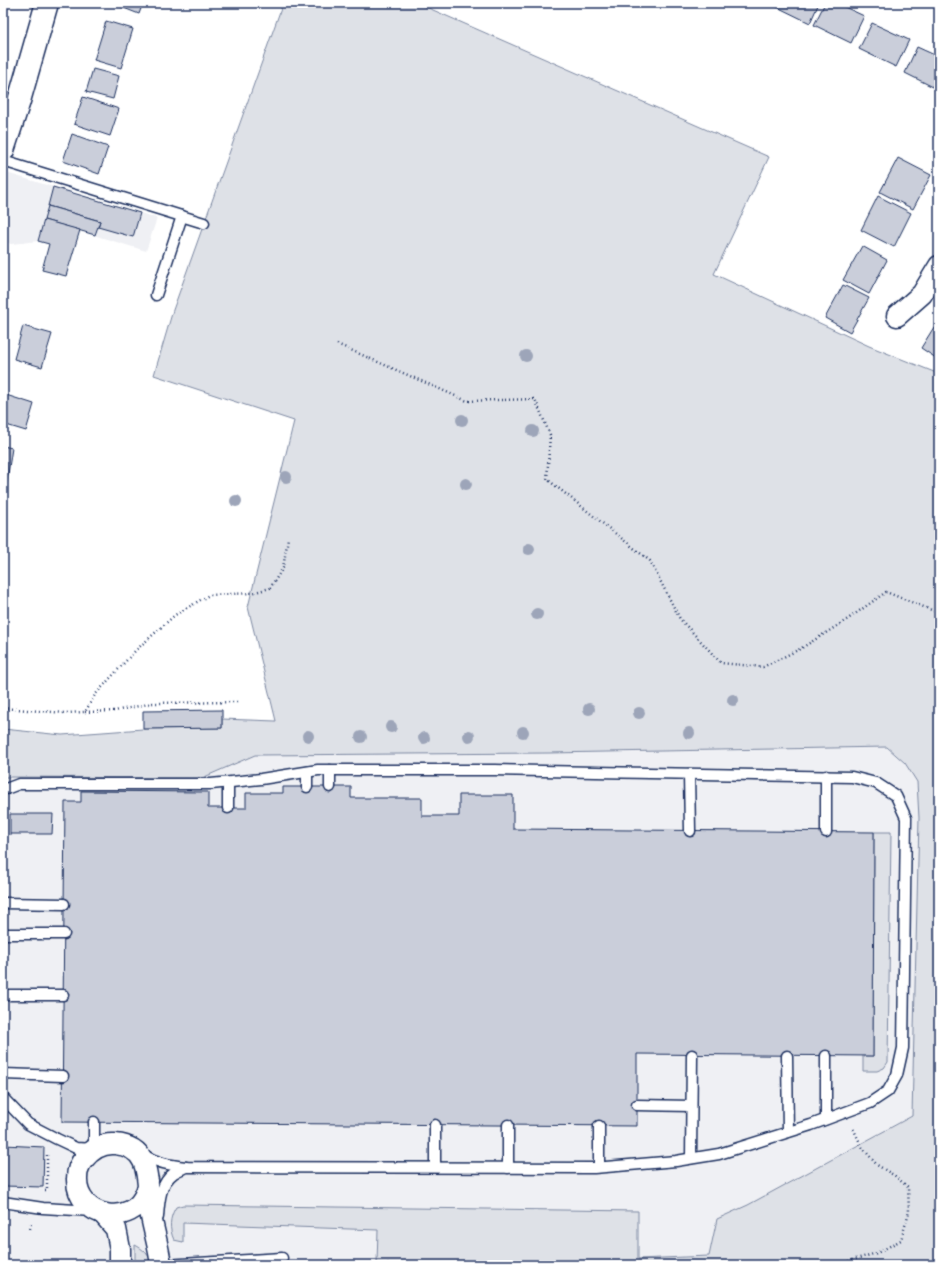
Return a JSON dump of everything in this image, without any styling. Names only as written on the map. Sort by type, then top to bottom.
[{"type":"street","points":[[3,150],[19,101],[47,3]]},
{"type":"street","points":[[897,316],[922,294],[939,266]]},
{"type":"street","points":[[120,1265],[120,1249],[116,1229],[99,1213],[87,1205],[80,1195],[77,1184],[77,1173],[81,1162],[88,1153],[98,1147],[109,1144],[121,1145],[132,1149],[141,1158],[147,1168],[150,1211],[157,1239],[161,1265]]},
{"type":"street","points":[[99,1213],[120,1215],[131,1211],[140,1203],[146,1192],[148,1180]]},
{"type":"lane","points":[[3,161],[204,223]]},
{"type":"lane","points":[[156,295],[182,216]]},
{"type":"lane","points":[[330,770],[330,787]]},
{"type":"lane","points":[[3,790],[19,784],[228,783],[330,770],[495,770],[826,776],[852,777],[876,783],[896,796],[906,818],[903,1048],[897,1075],[888,1091],[870,1103],[788,1132],[719,1154],[676,1161],[598,1167],[186,1167],[171,1166],[153,1161],[132,1149]]},
{"type":"lane","points":[[307,772],[307,787]]},
{"type":"lane","points":[[689,774],[690,831]]},
{"type":"lane","points":[[826,776],[826,832]]},
{"type":"lane","points":[[228,783],[228,808]]},
{"type":"lane","points":[[3,904],[64,904]]},
{"type":"lane","points":[[3,934],[64,934]]},
{"type":"lane","points":[[3,995],[63,995]]},
{"type":"lane","points":[[691,1158],[692,1055]]},
{"type":"lane","points":[[787,1056],[788,1132]]},
{"type":"lane","points":[[826,1056],[826,1119]]},
{"type":"lane","points":[[3,1074],[63,1076]]},
{"type":"lane","points":[[3,1098],[28,1124],[76,1148],[94,1150],[94,1122]]},
{"type":"lane","points":[[637,1105],[691,1106]]},
{"type":"lane","points":[[435,1125],[435,1167]]},
{"type":"lane","points":[[508,1125],[508,1168]]},
{"type":"lane","points":[[598,1126],[598,1167]]},
{"type":"lane","points":[[157,1239],[160,1196],[165,1185],[174,1173],[186,1167]]},
{"type":"lane","points":[[3,1202],[99,1213]]},
{"type":"lane","points":[[164,1265],[282,1258]]},
{"type":"path","points":[[337,344],[467,401],[535,399],[550,435],[547,479],[650,561],[680,619],[721,663],[763,667],[800,649],[848,619],[886,592],[939,613]]},
{"type":"path","points":[[85,712],[95,695],[136,651],[175,616],[208,595],[252,593],[270,588],[283,568],[288,538]]},
{"type":"path","points":[[3,708],[65,713],[115,711],[153,703],[240,702]]},
{"type":"path","points":[[841,1265],[849,1261],[877,1253],[901,1240],[909,1212],[908,1188],[895,1176],[877,1165],[862,1147],[846,1112]]},
{"type":"path","points":[[30,1229],[38,1189],[47,1190],[47,1143],[54,1138]]},
{"type":"shaded area","points":[[283,3],[417,3],[769,157],[714,274],[869,346],[939,374],[939,1265],[400,1265],[377,1263],[378,1230],[183,1223],[183,1242],[174,1240],[171,1232],[172,1215],[176,1207],[183,1205],[638,1211],[638,1259],[709,1256],[717,1219],[748,1205],[912,1116],[919,818],[917,782],[905,763],[887,747],[549,753],[255,755],[202,778],[3,777],[3,729],[62,735],[143,729],[222,728],[222,719],[276,721],[248,607],[294,421],[154,375],[173,310]]},
{"type":"shaded area","points":[[3,172],[157,218],[146,251],[44,220],[38,241],[11,244],[3,241]]},
{"type":"shaded area","points":[[938,746],[939,1265],[3,1265],[3,777],[202,778],[255,755],[549,753]]},
{"type":"shaded area","points":[[874,832],[891,832],[888,1062],[884,1068],[877,1071],[863,1071],[863,1056],[873,1056]]},
{"type":"shaded area","points":[[135,1245],[146,1253],[150,1258],[152,1265],[135,1265]]},
{"type":"building","points":[[111,3],[143,3],[139,14]]},
{"type":"building","points":[[774,3],[819,3],[810,23],[773,5]]},
{"type":"building","points":[[825,3],[836,3],[864,16],[851,43],[814,25]]},
{"type":"building","points":[[106,21],[133,29],[121,68],[94,60]]},
{"type":"building","points":[[872,23],[909,40],[896,67],[859,49]]},
{"type":"building","points":[[917,47],[939,57],[939,90],[905,73]]},
{"type":"building","points":[[93,69],[119,76],[113,99],[86,92]]},
{"type":"building","points":[[83,97],[119,109],[110,136],[74,124]]},
{"type":"building","points":[[72,134],[108,147],[99,174],[63,161]]},
{"type":"building","points":[[898,158],[931,175],[913,209],[880,192]]},
{"type":"building","points":[[53,187],[140,213],[133,237],[98,227],[100,221],[48,206]]},
{"type":"building","points":[[878,196],[911,213],[894,247],[861,230]]},
{"type":"building","points":[[48,206],[100,221],[95,235],[44,220]]},
{"type":"building","points":[[44,220],[80,230],[66,276],[42,270],[49,244],[38,241]]},
{"type":"building","points":[[862,246],[887,260],[869,294],[843,280]]},
{"type":"building","points":[[843,285],[869,298],[850,332],[825,318]]},
{"type":"building","points":[[939,319],[939,360],[921,348]]},
{"type":"building","points":[[23,326],[52,334],[42,367],[14,359]]},
{"type":"building","points":[[3,394],[34,404],[26,431],[3,424]]},
{"type":"building","points":[[3,446],[12,448],[6,487],[3,487]]},
{"type":"building","points":[[222,710],[222,728],[143,729],[143,711]]},
{"type":"building","points":[[283,787],[351,787],[351,798],[422,798],[422,816],[459,816],[459,795],[513,795],[513,829],[874,832],[873,1056],[637,1054],[637,1126],[62,1122],[65,802],[81,802],[81,791],[208,792],[208,808],[246,808],[246,793],[283,793]]},
{"type":"building","points":[[10,814],[53,814],[52,834],[10,834]]},
{"type":"building","points":[[4,1145],[44,1147],[43,1187],[3,1186]]}]
